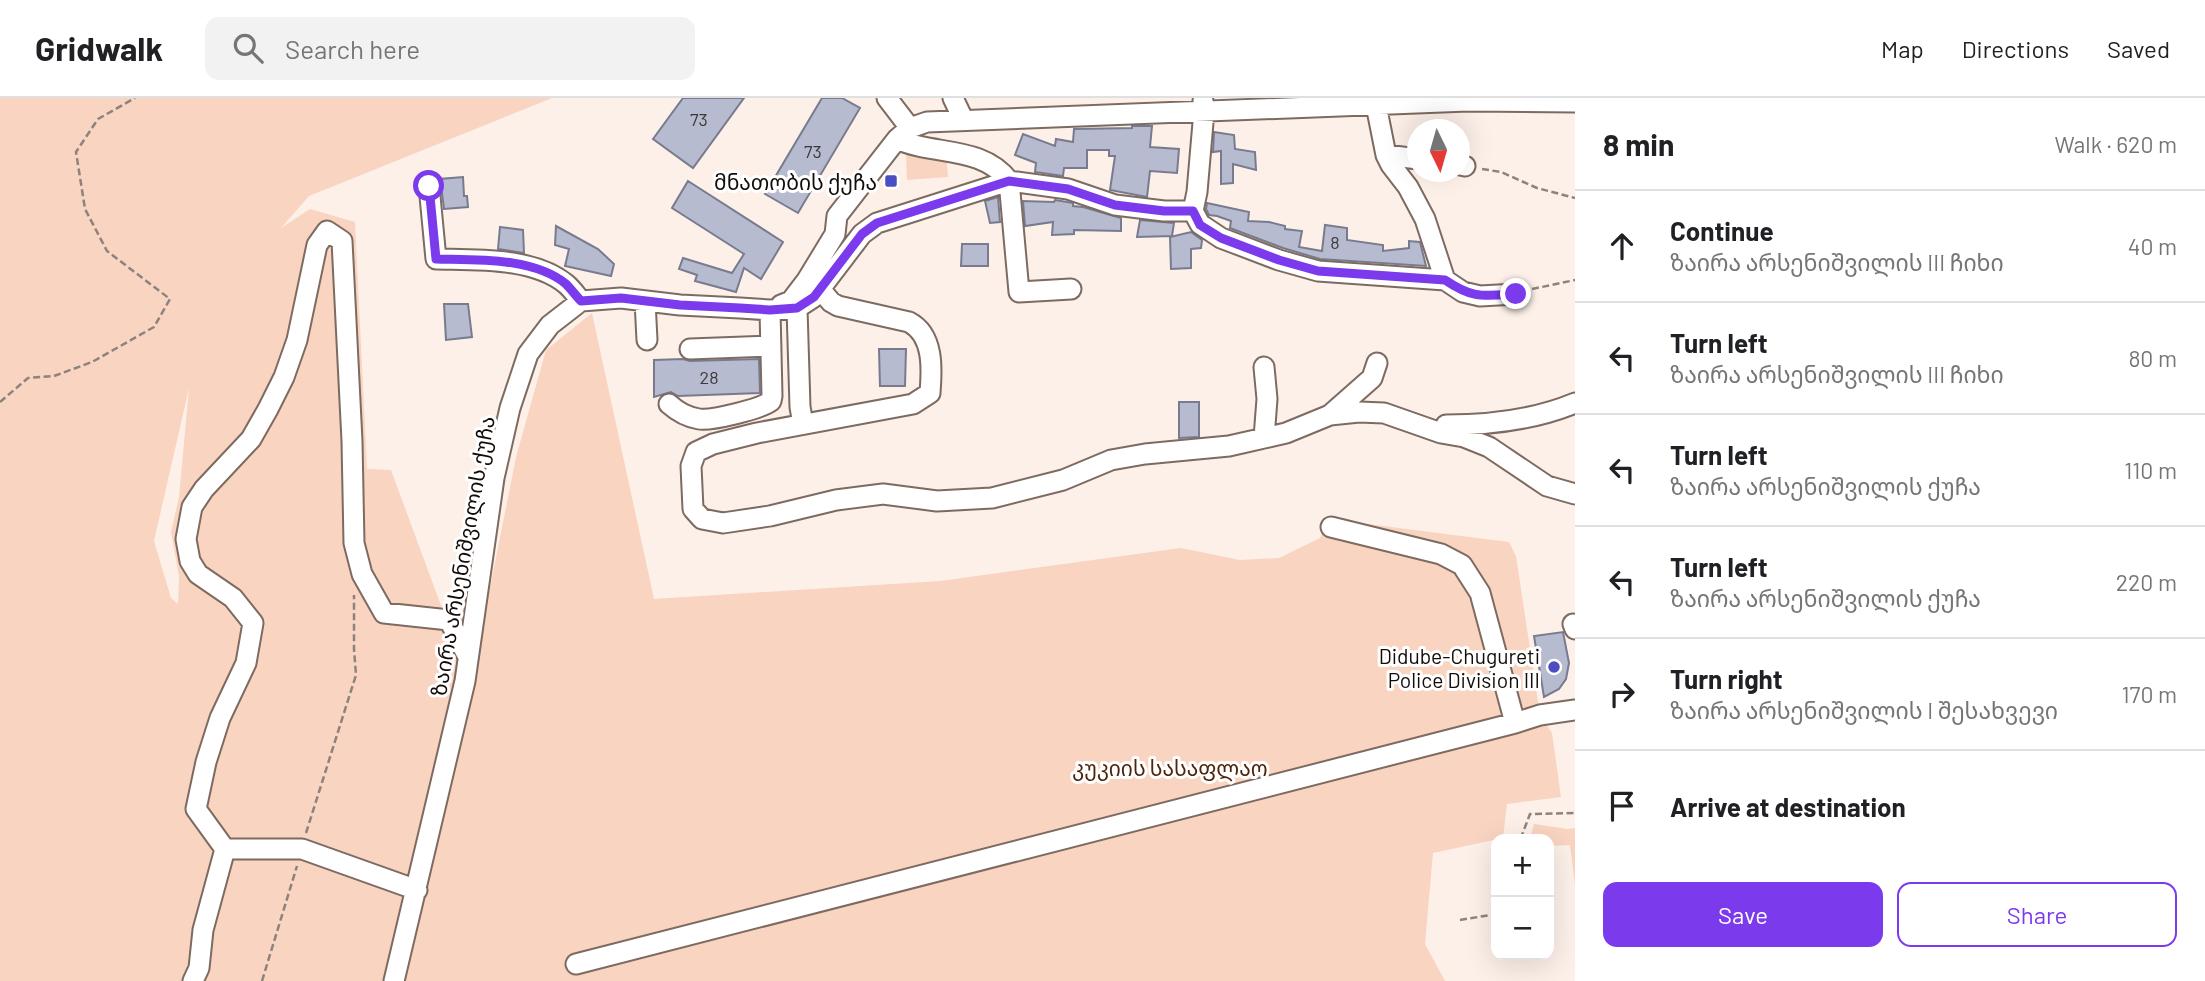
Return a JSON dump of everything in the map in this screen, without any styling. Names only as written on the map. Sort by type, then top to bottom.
[{"type":"street","points":[[887,98],[910,145],[959,152],[1000,169],[1009,181],[1020,292],[1071,289]]},
{"type":"street","points":[[953,98],[963,119]]},
{"type":"street","points":[[429,186],[436,259],[496,261],[527,267],[548,274],[565,284],[581,301],[621,298],[680,305],[770,310],[797,308],[814,297],[814,284],[835,234],[837,216],[904,133],[927,122],[1203,105],[1376,104],[1481,100],[1575,102]]},
{"type":"street","points":[[1376,104],[1386,155],[1408,187],[1425,219],[1445,280]]},
{"type":"street","points":[[1203,105],[1197,192],[1193,211],[1200,225],[1221,238],[1279,260],[1318,271],[1445,280],[1462,292],[1479,296],[1516,294]]},
{"type":"street","points":[[1386,155],[1407,158]]},
{"type":"street","points":[[770,310],[791,301],[814,284],[862,234],[877,223],[1009,181],[1068,189],[1115,205],[1164,211],[1193,211]]},
{"type":"street","points":[[225,849],[195,809],[220,718],[246,663],[253,623],[233,598],[198,574],[190,561],[186,539],[192,507],[204,489],[251,439],[284,377],[297,340],[317,245],[327,231],[342,241],[353,453],[354,542],[362,574],[384,613],[449,620],[468,657]]},
{"type":"street","points":[[814,284],[838,306],[917,326],[924,334],[928,348],[932,370],[930,393],[913,404],[803,424],[713,444],[696,452],[691,466],[693,509],[702,519],[723,523],[771,516],[835,500],[883,494],[937,501],[992,498],[1063,480],[1111,460],[1229,446],[1286,433],[1330,415],[1359,412],[1384,413],[1441,433],[1464,437],[1489,447],[1547,486],[1575,494]]},
{"type":"street","name":"ზაირა არსენიშვილის ქუჩა","points":[[394,981],[465,681],[494,478],[510,408],[528,354],[550,325],[581,301]]},
{"type":"street","points":[[645,301],[647,340]]},
{"type":"street","points":[[797,308],[800,407],[803,424]]},
{"type":"street","points":[[668,404],[689,417],[703,420],[766,405],[772,396],[770,310]]},
{"type":"street","points":[[690,349],[771,346]]},
{"type":"street","points":[[1330,415],[1372,378],[1377,363]]},
{"type":"street","points":[[1264,367],[1267,399],[1264,438]]},
{"type":"street","points":[[1420,425],[1479,425],[1523,419],[1575,403]]},
{"type":"street","points":[[1331,527],[1441,554],[1462,565],[1480,593],[1515,723]]},
{"type":"street","points":[[576,964],[1540,715],[1575,710]]},
{"type":"street","points":[[225,849],[302,849],[417,890]]},
{"type":"street","points":[[193,981],[199,968],[203,930],[225,849]]},
{"type":"path","points":[[0,402],[28,378],[54,376],[92,362],[154,327],[170,299],[107,251],[85,209],[76,152],[97,119],[135,98]]},
{"type":"path","points":[[1470,166],[1500,172],[1537,188],[1575,198]]},
{"type":"path","points":[[1516,294],[1575,280]]},
{"type":"path","points":[[262,981],[356,676],[354,596]]},
{"type":"path","points":[[1522,834],[1530,814],[1575,813]]},
{"type":"path","points":[[1460,920],[1491,915]]},
{"type":"green space","points":[[0,98],[552,98],[309,196],[281,228],[310,209],[355,222],[367,469],[391,470],[464,668],[386,981],[0,981]],"holes":[[[189,388],[179,497],[171,532],[179,576],[178,604],[171,598],[154,541]]]},
{"type":"green space","points":[[946,152],[948,177],[907,180],[906,155]]},
{"type":"green space","name":"კუკიის სასაფლაო","points":[[592,313],[654,599],[940,581],[1181,548],[1240,560],[1279,558],[1320,538],[1328,519],[1509,542],[1516,556],[1540,715],[1552,733],[1561,797],[1507,804],[1503,834],[1491,834],[1491,841],[1433,853],[1425,944],[1445,981],[405,981],[473,673],[516,457],[546,350]]},
{"type":"green space","points":[[1534,824],[1575,828],[1575,885],[1570,845],[1554,846],[1554,834],[1531,834]]},
{"type":"building","points":[[683,98],[744,98],[693,168],[653,139]]},
{"type":"building","points":[[822,98],[842,98],[860,108],[798,213],[765,194]]},
{"type":"building","points":[[1152,126],[1150,147],[1179,149],[1177,173],[1150,171],[1147,197],[1110,190],[1115,156],[1109,156],[1109,150],[1087,150],[1087,168],[1064,168],[1063,176],[1035,172],[1036,163],[1015,155],[1023,134],[1055,146],[1056,139],[1073,142],[1074,129]]},
{"type":"building","points":[[1214,132],[1234,135],[1235,149],[1255,152],[1256,170],[1233,164],[1233,183],[1221,184],[1221,151],[1213,152]]},
{"type":"building","points":[[463,177],[464,196],[467,196],[468,207],[444,209],[439,179]]},
{"type":"building","points":[[688,181],[783,242],[761,279],[744,268],[736,292],[695,281],[697,275],[679,269],[683,258],[732,273],[744,254],[672,208]]},
{"type":"building","points":[[998,197],[1000,222],[990,223],[985,201]]},
{"type":"building","points":[[1055,200],[1121,218],[1121,231],[1074,230],[1074,234],[1052,235],[1053,222],[1025,226],[1023,201]]},
{"type":"building","points":[[1207,203],[1249,212],[1248,221],[1269,222],[1285,226],[1285,229],[1302,231],[1299,247],[1322,251],[1325,225],[1347,228],[1347,240],[1383,245],[1383,251],[1409,248],[1409,241],[1420,242],[1426,266],[1320,259],[1230,228],[1231,221],[1209,215]]},
{"type":"building","points":[[1140,220],[1174,223],[1172,236],[1137,237]]},
{"type":"building","points":[[556,226],[598,249],[614,264],[611,276],[565,266],[569,249],[555,245]]},
{"type":"building","points":[[500,227],[523,230],[524,253],[498,249]]},
{"type":"building","points":[[1191,232],[1202,240],[1201,248],[1191,249],[1191,268],[1171,269],[1170,237]]},
{"type":"building","points":[[962,244],[988,244],[988,266],[961,266]]},
{"type":"building","points":[[444,304],[468,304],[472,337],[446,340]]},
{"type":"building","points":[[879,349],[906,349],[905,386],[880,386]]},
{"type":"building","points":[[759,359],[760,393],[678,396],[671,392],[654,397],[654,360]]},
{"type":"building","points":[[1179,402],[1199,402],[1199,437],[1179,438]]},
{"type":"building","name":"Didube-Chugureti Police Division III","points":[[1563,632],[1569,663],[1566,679],[1559,689],[1544,697],[1534,636]]},
{"type":"place","name":"მნათობის ქუჩა","points":[[891,181]]},
{"type":"place","name":"Didube-Chugureti Police Division III","points":[[1554,667]]},
{"type":"route","points":[[429,186],[436,259],[496,261],[527,267],[548,274],[565,284],[581,301],[621,298],[680,305],[770,310],[797,308],[814,297],[862,234],[877,223],[1009,181],[1068,189],[1115,205],[1164,211],[1193,211],[1200,225],[1221,238],[1279,260],[1318,271],[1445,280],[1462,292],[1479,296],[1516,294]]}]
